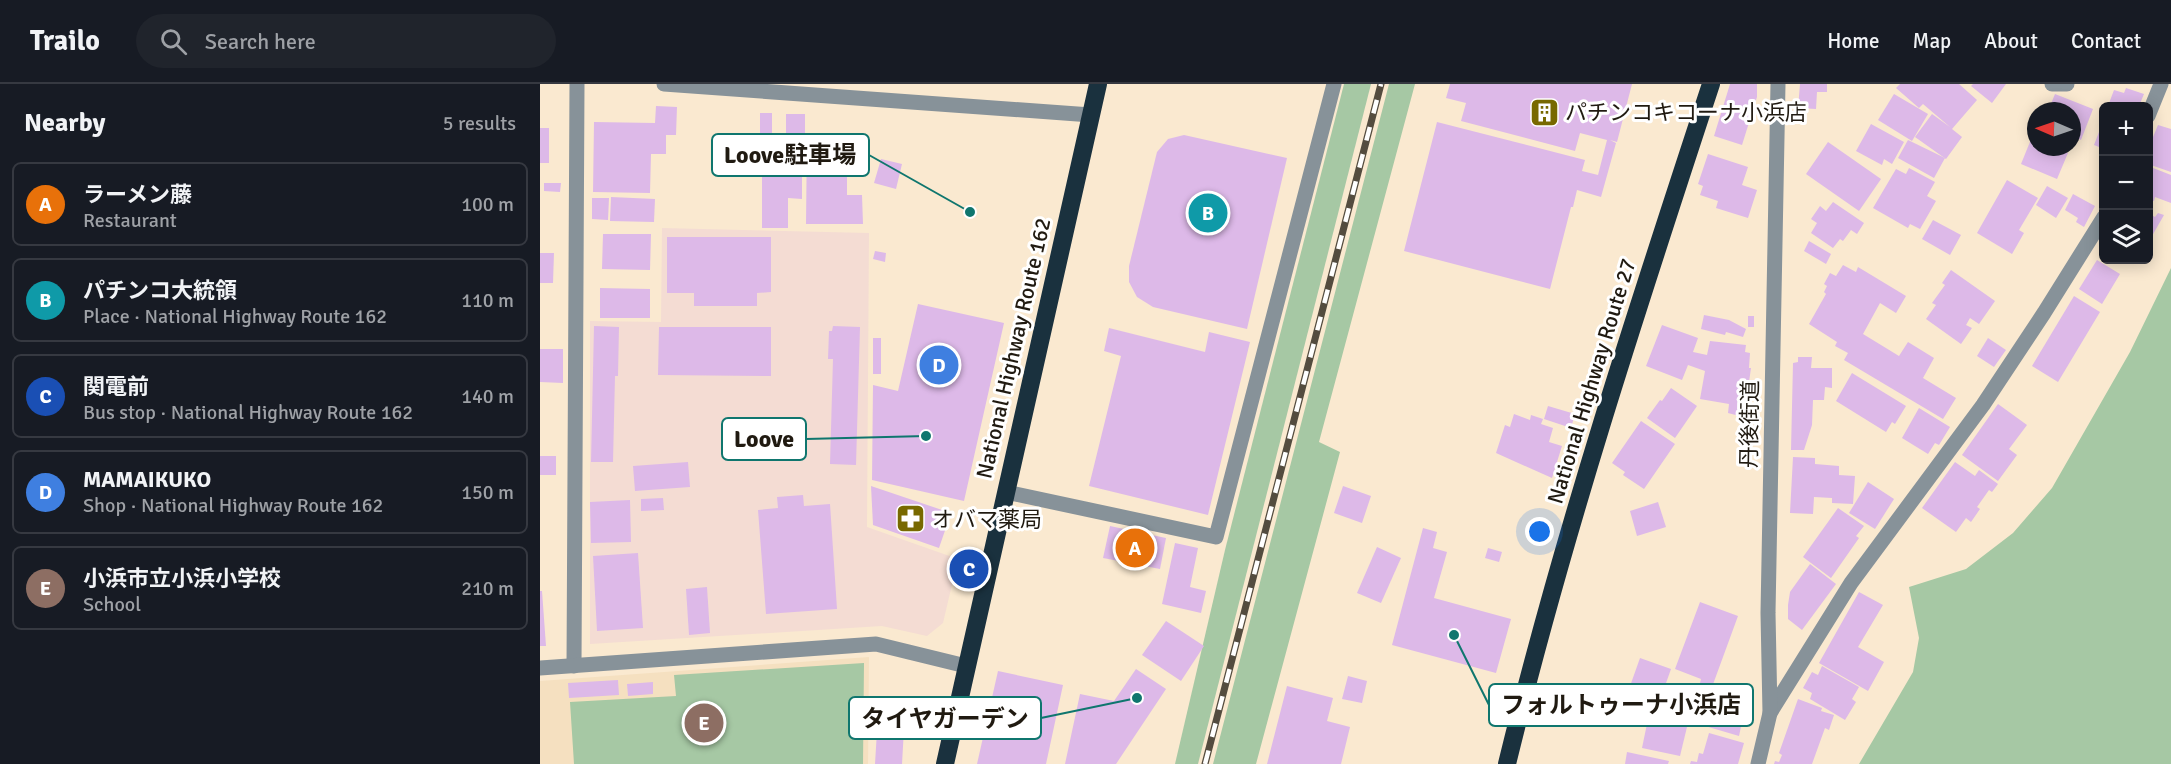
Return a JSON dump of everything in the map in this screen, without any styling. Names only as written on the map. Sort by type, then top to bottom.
[{"type":"highway","name":"National Highway Route 162","points":[[945,764],[1098,84]]},
{"type":"highway","name":"National Highway Route 27","points":[[1507,764],[1543,620],[1596,437],[1711,84]]},
{"type":"street","points":[[574,666],[577,84]]},
{"type":"street","points":[[664,84],[851,91],[1091,116]]},
{"type":"street","points":[[1006,492],[1216,537],[1334,84]]},
{"type":"street","name":"丹後街道","points":[[1758,764],[1770,713],[1768,613],[1778,84]]},
{"type":"street","points":[[2052,84],[2067,84]]},
{"type":"street","points":[[2153,104],[2161,84]]},
{"type":"street","points":[[1770,713],[1851,583],[1983,405],[2099,223]]},
{"type":"street","points":[[540,668],[876,644],[966,666]]},
{"type":"shaded area","points":[[662,228],[869,233],[867,527],[958,559],[943,623],[927,636],[882,626],[590,644],[590,321],[661,322]]},
{"type":"shaded area","points":[[869,657],[868,764],[540,764],[540,681]]},
{"type":"green space","points":[[1344,84],[1371,84],[1198,764],[1175,764],[1225,550]]},
{"type":"green space","points":[[1389,84],[1415,84],[1319,442],[1340,452],[1256,764],[1213,764]]},
{"type":"green space","points":[[2171,268],[2171,764],[1859,764],[1913,672],[1919,638],[1909,587],[1966,569],[2013,533],[2052,488],[2130,352]]},
{"type":"green space","points":[[864,663],[863,764],[574,764],[570,702],[676,696],[674,675]]},
{"type":"building","points":[[1450,84],[1632,84],[1617,142],[1610,140],[1616,143],[1601,197],[1577,190],[1550,289],[1404,251],[1437,122],[1585,160],[1582,171],[1598,175],[1607,140],[1580,133],[1575,151],[1461,121],[1466,103],[1446,98]]},
{"type":"building","points":[[1730,84],[1757,84],[1757,97],[1742,145],[1714,136]]},
{"type":"building","points":[[1800,84],[1827,84],[1827,92],[1817,92],[1816,109],[1798,108]]},
{"type":"building","points":[[1900,84],[1959,84],[1977,100],[1952,129],[1962,137],[1946,159],[1915,137],[1932,114],[1950,127],[1923,104],[1919,108],[1896,88]]},
{"type":"building","points":[[1973,84],[2006,84],[1992,103],[1971,86]]},
{"type":"building","points":[[2126,88],[2144,94],[2141,102],[2110,102],[2114,90],[2124,93]]},
{"type":"building","points":[[1894,94],[1928,114],[1912,141],[1878,120]]},
{"type":"building","points":[[2055,94],[2075,102],[2052,102]]},
{"type":"building","points":[[2081,104],[2093,109],[2081,140]]},
{"type":"building","points":[[656,106],[677,107],[676,135],[666,135],[666,154],[651,154],[650,193],[593,192],[594,122],[655,123]]},
{"type":"building","points":[[760,113],[772,113],[772,138],[760,138]]},
{"type":"building","points":[[786,114],[805,114],[805,147],[789,146],[789,152],[802,152],[802,199],[788,198],[788,228],[762,228],[762,153],[771,152],[772,146],[786,146]]},
{"type":"building","points":[[1871,124],[1904,142],[1892,164],[1884,159],[1882,165],[1856,151]]},
{"type":"building","points":[[2158,125],[2171,129],[2171,172],[2153,166],[2153,137]]},
{"type":"building","points":[[540,128],[549,128],[549,163],[540,163]]},
{"type":"building","points":[[2099,132],[2099,147],[2094,145]]},
{"type":"building","points":[[831,134],[831,143],[847,143],[847,195],[862,195],[863,224],[806,224],[807,135]]},
{"type":"building","points":[[1184,135],[1287,158],[1247,329],[1153,307],[1137,297],[1129,282],[1129,266],[1157,152],[1168,139]]},
{"type":"building","points":[[1908,140],[1945,158],[1934,178],[1898,158]]},
{"type":"building","points":[[1828,142],[1881,179],[1859,211],[1806,174]]},
{"type":"building","points":[[2027,149],[2027,156],[2067,156],[2057,179],[2021,164]]},
{"type":"building","points":[[1708,154],[1748,167],[1742,185],[1757,190],[1748,218],[1716,208],[1718,201],[1700,195],[1703,186],[1698,184]]},
{"type":"building","points":[[881,159],[902,164],[896,189],[874,183]]},
{"type":"building","points":[[1909,168],[1935,182],[1927,196],[1936,201],[1920,229],[1910,224],[1908,228],[1873,208],[1896,169],[1906,174]]},
{"type":"building","points":[[2153,168],[2171,175],[2171,203],[2155,197],[2154,201]]},
{"type":"building","points":[[2007,180],[2038,198],[2019,230],[2024,233],[2012,254],[1977,233]]},
{"type":"building","points":[[544,183],[561,183],[560,192],[544,191]]},
{"type":"building","points":[[2047,186],[2068,198],[2056,218],[2036,205]]},
{"type":"building","points":[[2073,194],[2095,206],[2084,227],[2076,222],[2078,218],[2065,210]]},
{"type":"building","points":[[611,197],[655,199],[654,222],[610,221]]},
{"type":"building","points":[[592,198],[609,198],[608,220],[592,219]]},
{"type":"building","points":[[1833,202],[1864,223],[1857,234],[1851,230],[1843,241],[1840,239],[1833,248],[1811,233],[1817,223],[1811,219],[1820,206],[1826,211]]},
{"type":"building","points":[[2158,213],[2164,215],[2153,234],[2153,216],[2155,217]]},
{"type":"building","points":[[1933,220],[1961,235],[1950,255],[1922,239]]},
{"type":"building","points":[[603,234],[651,234],[650,270],[602,269]]},
{"type":"building","points":[[667,237],[771,237],[771,292],[757,293],[757,306],[694,306],[694,293],[667,293]]},
{"type":"building","points":[[1809,241],[1831,254],[1826,264],[1804,251]]},
{"type":"building","points":[[875,251],[886,253],[885,262],[873,259]]},
{"type":"building","points":[[540,253],[554,253],[553,283],[540,283]]},
{"type":"building","points":[[2097,260],[2099,264],[2104,264],[2120,274],[2102,304],[2079,289]]},
{"type":"building","points":[[1843,265],[1856,272],[1858,267],[1906,296],[1896,313],[1880,303],[1863,334],[1899,356],[1908,342],[1934,358],[1923,378],[1956,398],[1943,419],[1844,360],[1848,353],[1835,346],[1837,342],[1809,324],[1826,294],[1824,292],[1827,286],[1824,284],[1830,273],[1836,276]]},
{"type":"building","points":[[1951,270],[1995,301],[1979,324],[1970,318],[1966,325],[1972,328],[1961,344],[1926,319],[1936,305],[1932,303],[1945,285],[1942,283]]},
{"type":"building","points":[[600,288],[650,289],[650,318],[600,318]]},
{"type":"building","points":[[2074,296],[2100,312],[2058,382],[2032,366]]},
{"type":"building","points":[[918,304],[1004,323],[964,501],[872,480],[873,385],[898,391]]},
{"type":"building","points":[[1704,315],[1729,320],[1746,329],[1743,337],[1701,329]]},
{"type":"building","points":[[1748,316],[1754,316],[1754,327],[1748,327]]},
{"type":"building","points":[[1662,325],[1698,338],[1693,352],[1707,355],[1710,341],[1746,345],[1745,352],[1750,353],[1749,368],[1751,368],[1747,396],[1751,397],[1751,419],[1728,413],[1729,404],[1700,399],[1705,371],[1688,365],[1682,380],[1646,366]]},
{"type":"building","points":[[594,326],[619,327],[618,376],[615,376],[613,462],[591,462]]},
{"type":"building","points":[[833,326],[860,327],[856,465],[830,464],[833,359],[828,359],[829,331],[832,331]]},
{"type":"building","points":[[659,327],[771,327],[771,376],[658,375]]},
{"type":"building","points":[[1109,328],[1205,352],[1209,332],[1250,342],[1208,515],[1089,486],[1121,356],[1104,351]]},
{"type":"building","points":[[873,338],[881,338],[881,374],[873,374]]},
{"type":"building","points":[[1988,338],[2006,350],[1994,367],[1977,356]]},
{"type":"building","points":[[540,349],[563,349],[563,383],[540,382]]},
{"type":"building","points":[[1798,357],[1812,357],[1811,368],[1832,368],[1832,388],[1825,387],[1824,400],[1813,400],[1812,425],[1804,450],[1791,450],[1793,363],[1798,362]]},
{"type":"building","points":[[1852,373],[1906,406],[1895,424],[1892,422],[1886,432],[1836,401]]},
{"type":"building","points":[[1671,388],[1697,406],[1675,438],[1647,418]]},
{"type":"building","points":[[1998,404],[2027,425],[2009,449],[2017,455],[1998,481],[1962,455]]},
{"type":"building","points":[[1548,406],[1575,414],[1571,428],[1544,419]]},
{"type":"building","points":[[1919,408],[1950,427],[1939,445],[1935,443],[1928,454],[1902,438]]},
{"type":"building","points":[[1514,414],[1530,420],[1531,415],[1543,419],[1541,424],[1553,428],[1549,442],[1562,446],[1552,478],[1496,453],[1505,425],[1510,427]]},
{"type":"building","points":[[1641,421],[1675,444],[1644,489],[1623,475],[1625,472],[1612,463]]},
{"type":"building","points":[[540,456],[556,456],[556,475],[540,475]]},
{"type":"building","points":[[1793,457],[1815,458],[1815,464],[1839,466],[1839,475],[1855,476],[1853,504],[1832,503],[1832,498],[1814,497],[1813,514],[1790,513]]},
{"type":"building","points":[[688,462],[690,487],[635,491],[633,466]]},
{"type":"building","points":[[1955,462],[1975,476],[1979,470],[1998,484],[1992,492],[1989,490],[1977,507],[1980,509],[1971,522],[1966,518],[1956,532],[1922,508]]},
{"type":"building","points":[[1868,482],[1894,499],[1875,529],[1849,513]]},
{"type":"building","name":"オバマ薬局","points":[[871,486],[951,513],[939,548],[873,525]]},
{"type":"building","points":[[1343,486],[1371,496],[1362,523],[1334,513]]},
{"type":"building","points":[[803,495],[804,506],[830,504],[837,609],[766,614],[758,510],[778,508],[777,497]]},
{"type":"building","points":[[663,498],[664,510],[641,511],[641,499]]},
{"type":"building","points":[[630,500],[631,542],[591,543],[590,502]]},
{"type":"building","points":[[1658,502],[1666,527],[1637,536],[1630,511]]},
{"type":"building","points":[[1838,508],[1864,526],[1856,536],[1859,538],[1831,578],[1803,557]]},
{"type":"building","points":[[1110,526],[1166,538],[1160,569],[1103,558]]},
{"type":"building","points":[[1423,528],[1437,532],[1433,548],[1447,552],[1434,598],[1511,619],[1496,673],[1392,645]]},
{"type":"building","points":[[1175,543],[1198,548],[1190,587],[1206,591],[1201,613],[1162,604]]},
{"type":"building","points":[[1377,547],[1401,558],[1381,603],[1357,593]]},
{"type":"building","points":[[1488,548],[1502,552],[1499,562],[1485,558]]},
{"type":"building","points":[[638,553],[643,628],[597,631],[593,556]]},
{"type":"building","points":[[1810,564],[1836,584],[1802,630],[1788,619],[1788,605],[1790,592]]},
{"type":"building","points":[[707,587],[710,633],[689,635],[686,589]]},
{"type":"building","points":[[540,591],[542,591],[546,646],[540,646]]},
{"type":"building","points":[[1859,592],[1883,605],[1858,647],[1884,662],[1868,691],[1819,663]]},
{"type":"building","points":[[1700,602],[1738,616],[1712,687],[1700,683],[1701,679],[1675,669]]},
{"type":"building","points":[[1166,621],[1204,646],[1181,681],[1142,655]]},
{"type":"building","points":[[1640,658],[1671,669],[1660,700],[1629,689]]},
{"type":"building","points":[[1822,666],[1859,687],[1852,699],[1856,702],[1845,720],[1810,699],[1812,693],[1803,688],[1812,672],[1818,675]]},
{"type":"building","points":[[1136,669],[1166,689],[1116,764],[1065,764],[1080,694],[1114,701]]},
{"type":"building","points":[[998,671],[1063,685],[1046,764],[977,764]]},
{"type":"building","points":[[1348,676],[1367,681],[1362,703],[1342,699]]},
{"type":"building","points":[[618,680],[619,695],[569,698],[568,683]]},
{"type":"building","points":[[653,682],[653,694],[628,696],[627,684]]},
{"type":"building","points":[[1287,686],[1333,698],[1327,721],[1350,727],[1341,764],[1267,764]]},
{"type":"building","points":[[1720,691],[1747,699],[1739,736],[1688,721],[1690,716],[1676,713],[1682,693],[1716,703]]},
{"type":"building","points":[[1798,699],[1834,715],[1829,730],[1825,728],[1812,764],[1774,764],[1775,761],[1779,762],[1782,755],[1779,753]]},
{"type":"building","points":[[878,709],[905,711],[902,764],[875,764],[877,731],[874,731],[874,720],[878,720]]},
{"type":"building","points":[[1648,719],[1687,727],[1680,756],[1642,748]]},
{"type":"building","points":[[1709,733],[1744,743],[1738,764],[1690,764],[1691,761],[1697,762],[1699,753],[1703,754]]},
{"type":"building","points":[[1627,752],[1669,761],[1668,764],[1625,764]]},
{"type":"railway","points":[[1205,764],[1381,84]]},
{"type":"place","name":"パチンコキコーナ小浜店","points":[[1544,112]]},
{"type":"place","name":"Loove駐車場","points":[[970,212]]},
{"type":"place","name":"パチンコ大統領","points":[[1208,213]]},
{"type":"place","name":"MAMAIKUKO","points":[[939,365]]},
{"type":"place","name":"Loove","points":[[926,436]]},
{"type":"place","name":"オバマ薬局","points":[[911,519]]},
{"type":"place","name":"ラーメン藤","points":[[1135,548]]},
{"type":"place","name":"関電前","points":[[969,569]]},
{"type":"place","name":"フォルトゥーナ小浜店","points":[[1454,635]]},
{"type":"place","name":"タイヤガーデン","points":[[1137,698]]},
{"type":"place","name":"小浜市立小浜小学校","points":[[704,723]]}]
